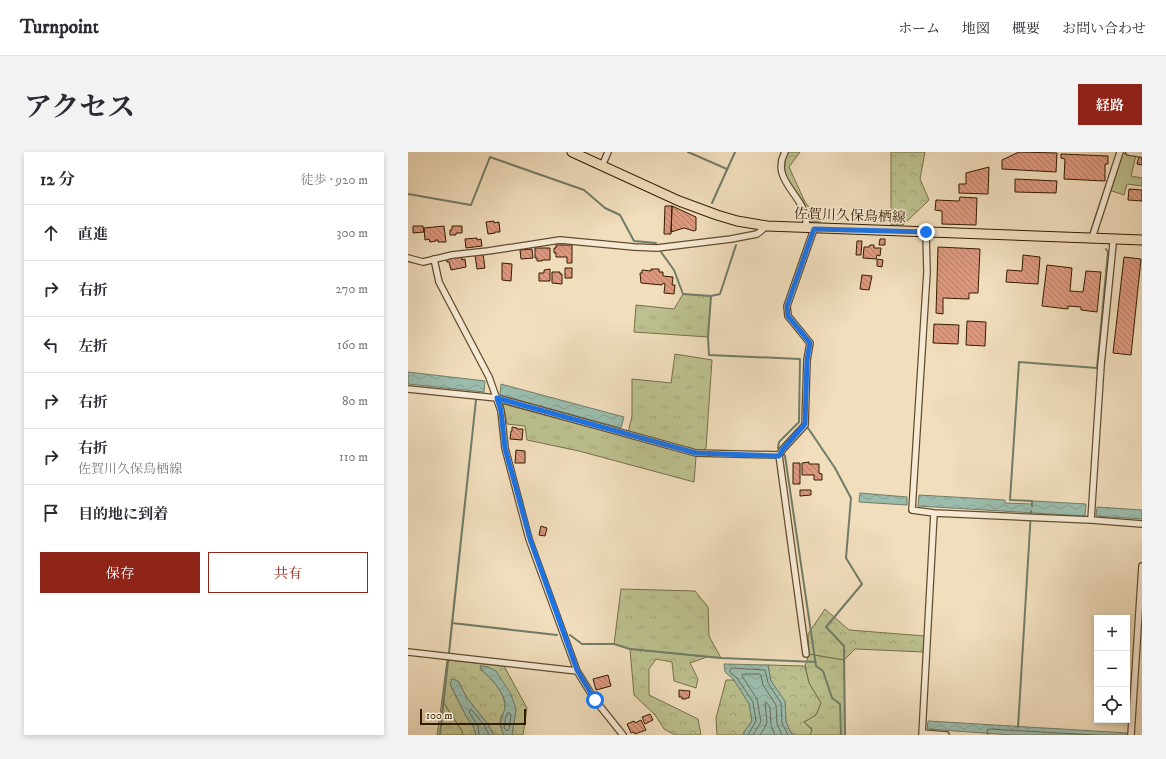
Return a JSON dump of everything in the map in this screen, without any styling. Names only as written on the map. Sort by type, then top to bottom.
[{"type":"main road","name":"佐賀川久保鳥栖線","points":[[572,152],[687,204],[737,220],[767,226],[1142,240]]},
{"type":"street","points":[[602,166],[608,152]]},
{"type":"street","points":[[785,152],[781,164],[783,179],[803,209],[811,228],[787,306],[788,316],[810,343],[807,360],[805,424],[783,449],[779,456],[806,654]]},
{"type":"street","points":[[1092,238],[1120,152]]},
{"type":"street","points":[[1129,152],[1142,154]]},
{"type":"street","points":[[408,258],[423,262],[452,255],[560,240],[657,248],[731,239],[757,234],[767,226]]},
{"type":"street","points":[[926,232],[927,272],[912,510],[1142,524]]},
{"type":"street","points":[[1091,520],[1101,365],[1112,239]]},
{"type":"street","points":[[434,259],[439,282],[489,377],[497,398],[501,411],[505,448],[530,539],[577,670],[595,700],[623,735]]},
{"type":"street","points":[[408,389],[497,398],[696,453],[779,456]]},
{"type":"street","points":[[934,512],[922,734],[946,735]]},
{"type":"street","points":[[1131,735],[1142,566]]},
{"type":"street","points":[[408,652],[577,670]]},
{"type":"green space","points":[[789,152],[800,152],[789,167],[805,202],[821,222],[809,222],[805,207],[785,177],[783,168],[786,155]]},
{"type":"green space","points":[[891,152],[925,152],[920,179],[929,200],[903,225],[891,225]]},
{"type":"green space","points":[[1121,153],[1136,155],[1131,176],[1142,178],[1142,186],[1127,184],[1124,195],[1109,190]]},
{"type":"green space","points":[[683,294],[711,296],[708,337],[634,332],[636,305],[674,309]]},
{"type":"green space","points":[[675,354],[712,360],[706,448],[696,457],[694,482],[579,451],[527,440],[525,426],[507,424],[503,404],[627,437],[632,416],[632,379],[671,383]]},
{"type":"green space","points":[[621,589],[695,591],[708,607],[709,636],[721,658],[630,649],[614,644]]},
{"type":"green space","points":[[825,609],[849,630],[925,636],[924,652],[855,649],[844,660],[809,654],[808,634]]},
{"type":"green space","points":[[630,649],[707,657],[690,663],[698,679],[696,688],[674,681],[672,662],[656,659],[649,669],[649,695],[698,719],[701,735],[675,735],[664,729],[655,715],[634,695]]},
{"type":"green space","points":[[809,654],[844,660],[845,735],[810,735],[812,729],[804,722],[816,715],[821,703],[809,683],[805,666]]},
{"type":"green space","points":[[447,660],[504,666],[527,708],[523,735],[512,735],[516,709],[488,667],[480,666],[481,670],[498,687],[503,697],[505,711],[500,722],[504,735],[494,735],[487,723],[467,698],[458,681],[450,684],[466,716],[474,728],[476,735],[463,735],[462,731],[442,700]]},
{"type":"green space","points":[[768,665],[805,666],[809,683],[821,703],[816,715],[804,722],[812,730],[810,735],[795,735],[791,733],[786,722],[785,702],[771,681]]},
{"type":"green space","points":[[726,680],[734,680],[749,703],[752,721],[744,732],[744,735],[717,735],[716,718]]},
{"type":"green space","points":[[442,700],[462,731],[463,735],[437,735]]},
{"type":"water","points":[[408,372],[485,381],[484,392],[408,384]]},
{"type":"water","points":[[501,384],[624,417],[621,428],[500,395]]},
{"type":"water","points":[[860,493],[907,497],[907,505],[859,502]]},
{"type":"water","points":[[919,495],[1005,500],[1005,503],[1032,504],[1033,501],[1086,504],[1085,516],[918,506]]},
{"type":"water","points":[[1097,507],[1142,510],[1142,519],[1096,516]]},
{"type":"water","points":[[724,664],[768,665],[771,681],[785,701],[786,722],[791,733],[795,735],[744,735],[744,732],[752,721],[749,704],[734,680],[725,672]]},
{"type":"water","points":[[480,666],[488,667],[496,671],[511,694],[516,709],[512,735],[504,735],[502,729],[501,724],[505,707],[503,696],[495,683]]},
{"type":"water","points":[[452,679],[458,681],[467,698],[487,723],[494,735],[476,735],[474,728],[466,716],[450,684]]},
{"type":"water","points":[[928,721],[1128,733],[1128,735],[1012,735],[927,729]]},
{"type":"building","points":[[1019,152],[1057,153],[1056,172],[1002,169],[1002,160]]},
{"type":"building","points":[[1061,154],[1108,156],[1108,164],[1105,164],[1105,181],[1064,179],[1065,159],[1061,158]]},
{"type":"building","points":[[1139,157],[1142,158],[1142,165],[1137,164]]},
{"type":"building","points":[[989,167],[988,194],[959,193],[959,184],[966,184],[966,173]]},
{"type":"building","points":[[1015,179],[1057,181],[1056,193],[1015,192]]},
{"type":"building","points":[[1129,189],[1142,190],[1142,201],[1128,200]]},
{"type":"building","points":[[960,197],[977,198],[976,225],[942,224],[942,211],[935,210],[936,200],[959,201]]},
{"type":"building","points":[[665,206],[672,206],[671,234],[664,234]]},
{"type":"building","points":[[672,206],[696,217],[696,230],[694,231],[684,228],[671,232]]},
{"type":"building","points":[[494,221],[494,223],[499,222],[500,232],[488,234],[486,222]]},
{"type":"building","points":[[413,226],[423,226],[424,232],[413,233]]},
{"type":"building","points":[[444,226],[446,242],[438,242],[438,240],[436,240],[430,242],[429,239],[425,240],[424,228]]},
{"type":"building","points":[[452,226],[462,226],[462,233],[450,235]]},
{"type":"building","points":[[477,238],[477,240],[481,239],[482,246],[466,248],[465,239]]},
{"type":"building","points":[[880,239],[885,239],[885,245],[879,245]]},
{"type":"building","points":[[857,241],[862,241],[861,255],[856,255]]},
{"type":"building","points":[[556,245],[572,245],[572,263],[567,263],[567,257],[556,257],[554,248],[556,248]]},
{"type":"building","points":[[870,245],[874,245],[874,248],[881,248],[880,256],[877,255],[876,259],[863,258],[864,247],[869,247]]},
{"type":"building","points":[[938,247],[980,249],[978,293],[969,293],[969,299],[943,298],[943,314],[936,313]]},
{"type":"building","points":[[535,248],[550,248],[550,260],[537,261],[537,258],[535,258]]},
{"type":"building","points":[[532,249],[533,258],[521,259],[520,250]]},
{"type":"building","points":[[483,254],[485,268],[477,269],[475,255]]},
{"type":"building","points":[[1023,255],[1040,257],[1038,284],[1006,282],[1007,270],[1022,271]]},
{"type":"building","points":[[457,256],[457,258],[462,257],[462,260],[465,259],[466,267],[451,270],[449,262],[447,262],[446,258]]},
{"type":"building","points":[[1124,257],[1141,259],[1131,355],[1113,353]]},
{"type":"building","points":[[877,259],[883,260],[882,267],[877,266]]},
{"type":"building","points":[[502,263],[512,264],[511,281],[502,280]]},
{"type":"building","points":[[1047,265],[1072,268],[1070,291],[1083,292],[1086,271],[1101,272],[1097,312],[1081,310],[1081,307],[1068,306],[1068,309],[1042,306]]},
{"type":"building","points":[[565,268],[572,268],[572,278],[565,278]]},
{"type":"building","points":[[550,269],[550,281],[539,281],[539,273],[544,273],[544,270]]},
{"type":"building","points":[[651,269],[659,269],[659,272],[663,272],[663,276],[673,277],[672,285],[675,285],[674,294],[664,293],[665,284],[663,283],[662,285],[641,283],[640,273],[642,273],[642,270],[651,271]]},
{"type":"building","points":[[552,272],[560,272],[560,274],[562,274],[562,284],[552,283]]},
{"type":"building","points":[[862,275],[872,276],[869,290],[860,289]]},
{"type":"building","points":[[967,321],[986,322],[985,346],[966,345]]},
{"type":"building","points":[[934,324],[959,325],[958,344],[933,343]]},
{"type":"building","points":[[512,427],[523,429],[522,440],[510,439]]},
{"type":"building","points":[[516,450],[525,451],[525,463],[515,463]]},
{"type":"building","points":[[809,462],[809,464],[819,464],[819,473],[822,474],[822,480],[814,480],[814,475],[802,475],[802,463]]},
{"type":"building","points":[[793,463],[800,463],[800,484],[793,484]]},
{"type":"building","points":[[800,490],[811,490],[811,495],[800,496]]},
{"type":"building","points":[[541,526],[547,528],[545,536],[539,535]]},
{"type":"building","points":[[608,675],[611,686],[596,690],[593,679]]},
{"type":"building","points":[[679,690],[690,691],[689,698],[682,699],[682,697],[679,697]]},
{"type":"building","points":[[650,714],[653,720],[645,724],[642,717]]},
{"type":"building","points":[[641,720],[646,730],[635,734],[634,732],[631,733],[627,724],[634,721],[635,723]]},
{"type":"waterway","points":[[688,152],[727,169]]},
{"type":"waterway","points":[[712,203],[735,152]]},
{"type":"waterway","points":[[408,194],[471,205],[490,157],[584,190],[605,208],[620,215],[634,241],[656,243]]},
{"type":"waterway","points":[[1091,231],[1108,180]]},
{"type":"waterway","points":[[736,245],[720,294],[711,296],[708,337],[709,355],[800,359],[799,422],[779,442],[778,448],[785,456],[816,666],[823,671],[832,698],[840,704],[841,735]]},
{"type":"waterway","points":[[1032,506],[1032,501],[1010,500],[1019,362],[1097,368],[1108,252],[1106,249]]},
{"type":"waterway","points":[[661,252],[674,270],[683,294],[711,296]]},
{"type":"waterway","points":[[476,400],[449,653],[452,623],[476,400]]},
{"type":"waterway","points":[[808,428],[835,468],[851,498],[846,558],[862,584],[826,627],[844,646],[845,735]]},
{"type":"waterway","points":[[1018,728],[1031,511]]},
{"type":"waterway","points":[[452,623],[557,635]]},
{"type":"waterway","points":[[570,635],[582,644],[614,644],[630,649],[721,658],[816,662]]},
{"type":"waterway","points":[[440,735],[448,661]]},
{"type":"route","points":[[595,700],[577,670],[530,539],[505,448],[501,411],[497,398],[696,453],[779,456],[783,449],[805,424],[807,360],[810,343],[788,316],[787,306],[814,229],[926,232]]}]
